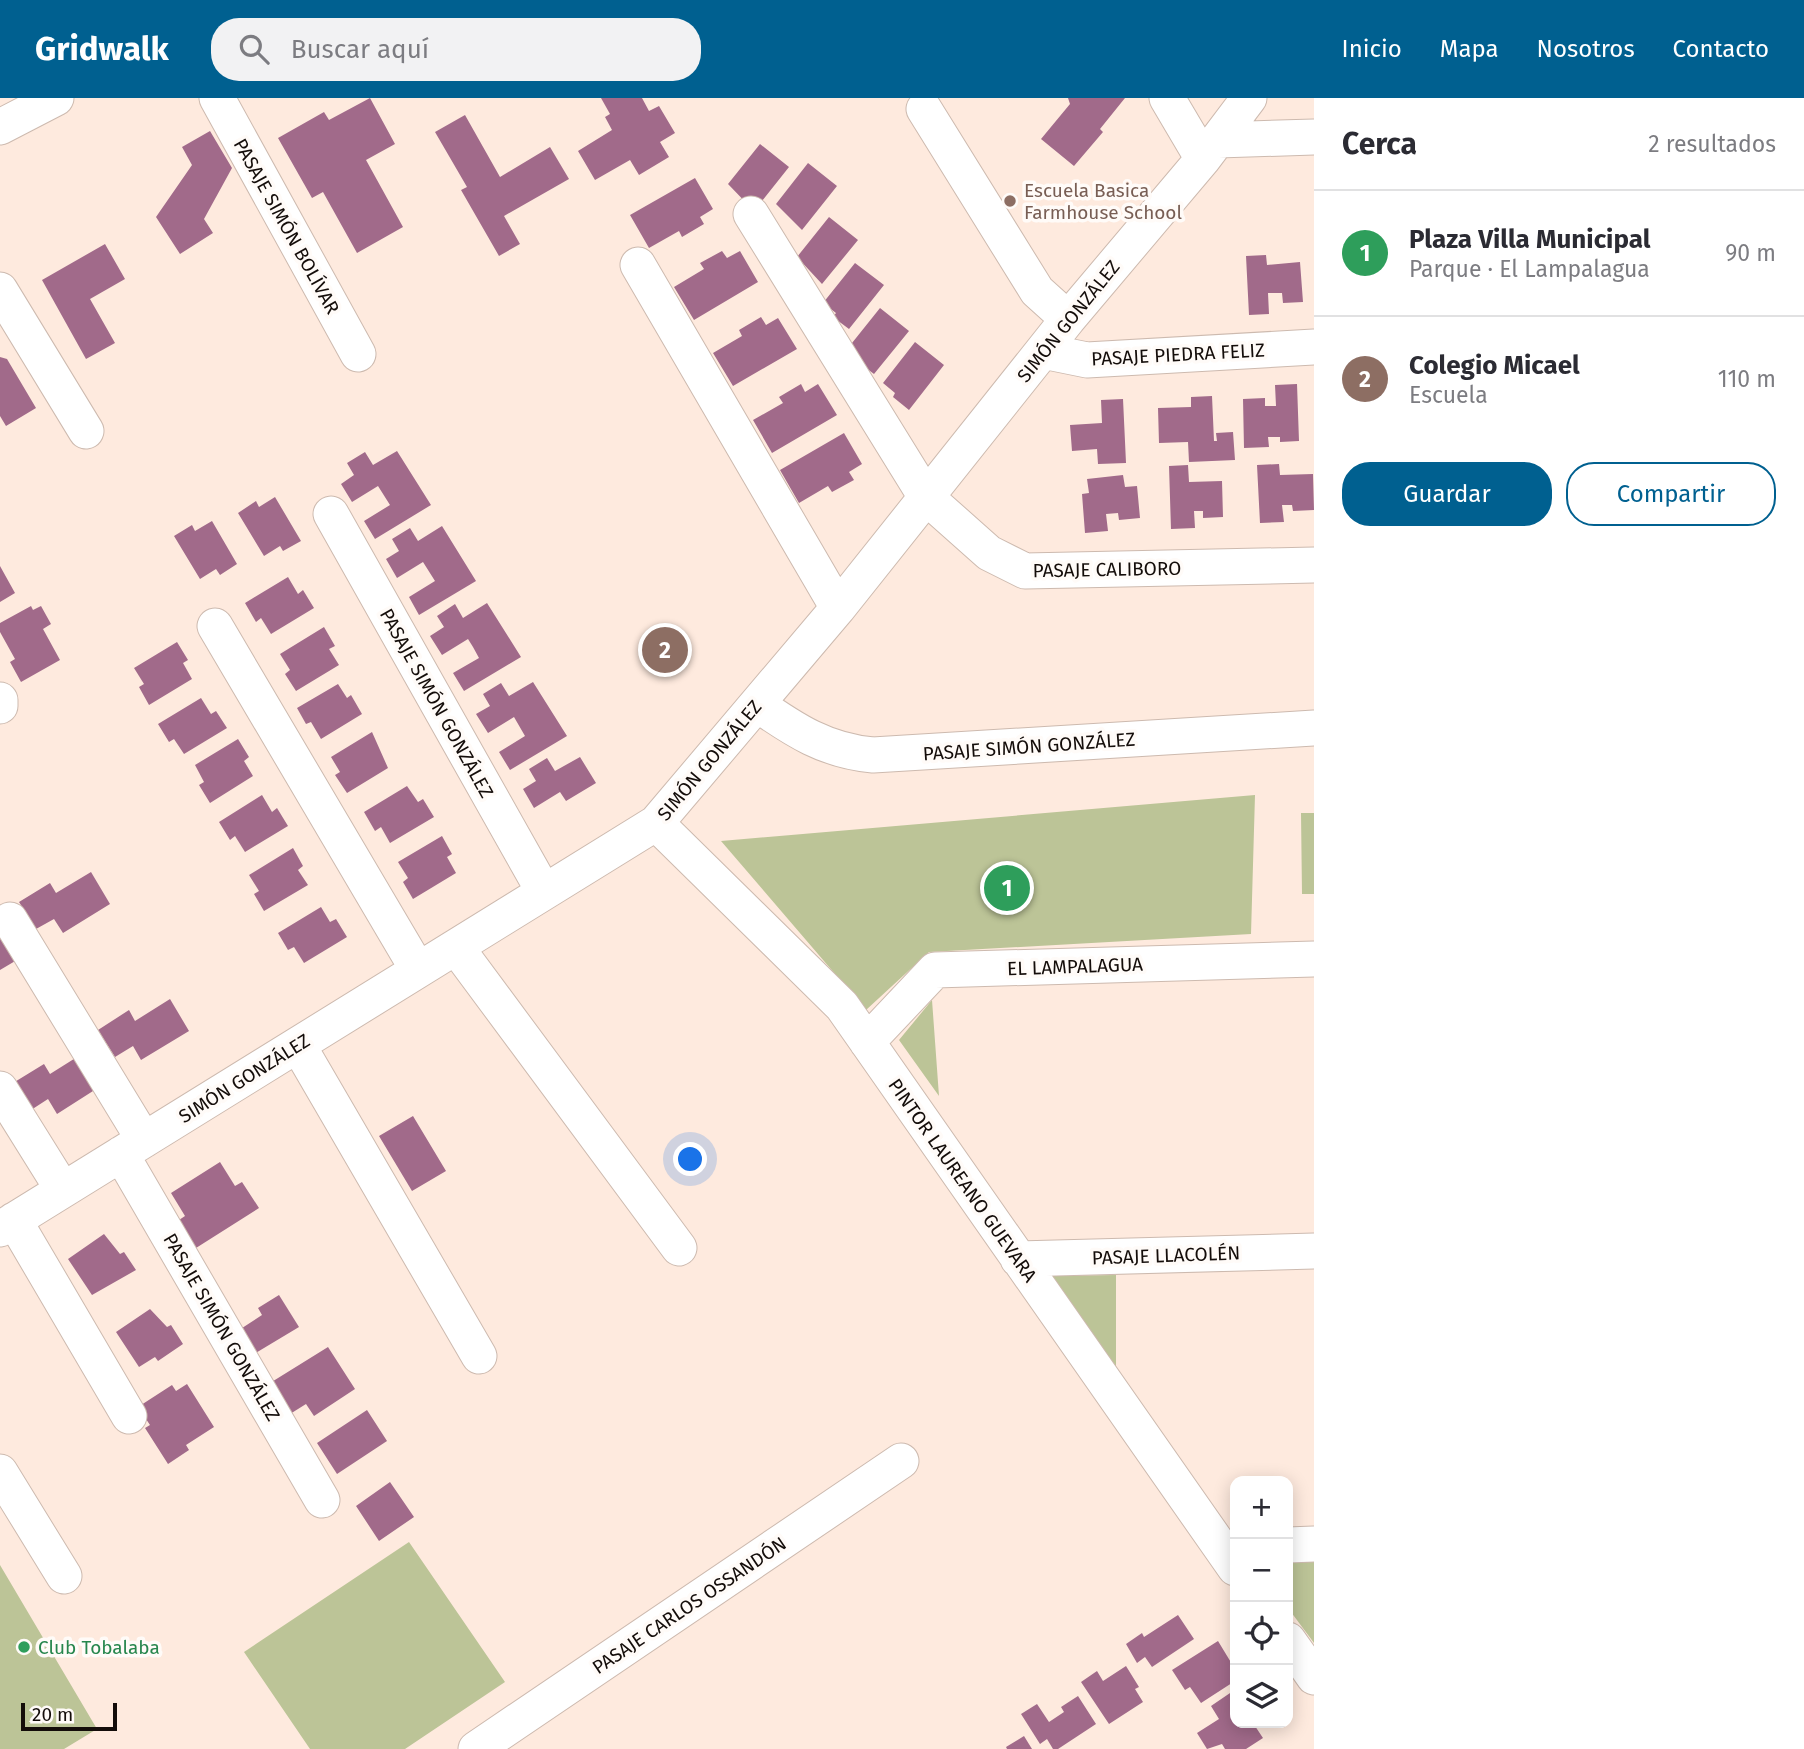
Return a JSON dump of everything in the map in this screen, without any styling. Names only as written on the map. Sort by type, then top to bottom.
[{"type":"street","points":[[0,128],[56,98]]},
{"type":"street","name":"PASAJE SIMÓN BOLÍVAR","points":[[217,98],[358,354]]},
{"type":"street","points":[[1167,98],[1210,150],[1314,137]]},
{"type":"street","name":"SIMÓN GONZÁLEZ","points":[[7,1225],[656,823],[838,608],[1068,319],[1210,150],[1249,98]]},
{"type":"street","points":[[924,109],[1037,291],[1068,319]]},
{"type":"street","points":[[751,214],[926,497]]},
{"type":"street","points":[[638,265],[838,608]]},
{"type":"street","points":[[0,290],[86,430]]},
{"type":"street","name":"PASAJE PIEDRA FELIZ","points":[[1043,351],[1087,360],[1314,347]]},
{"type":"street","name":"PASAJE CALIBORO","points":[[926,497],[989,553],[1025,571],[1314,565]]},
{"type":"street","name":"PASAJE SIMÓN GONZÁLEZ","points":[[331,514],[544,892]]},
{"type":"street","points":[[215,626],[418,970]]},
{"type":"street","points":[[0,700],[0,706]]},
{"type":"street","name":"PASAJE SIMÓN GONZÁLEZ","points":[[757,704],[809,739],[833,748],[873,755],[1314,728]]},
{"type":"street","name":"PINTOR LAUREANO GUEVARA","points":[[656,823],[842,1006],[1018,1259],[1230,1554]]},
{"type":"street","name":"PASAJE SIMÓN GONZÁLEZ","points":[[10,920],[322,1500]]},
{"type":"street","points":[[456,947],[679,1248]]},
{"type":"street","name":"EL LAMPALAGUA","points":[[867,1042],[934,970],[1314,959]]},
{"type":"street","points":[[298,1045],[479,1356]]},
{"type":"street","points":[[0,1089],[63,1190]]},
{"type":"street","points":[[7,1225],[129,1416]]},
{"type":"street","name":"PASAJE LLACOLÉN","points":[[1018,1259],[1314,1251]]},
{"type":"street","name":"PASAJE CARLOS OSSANDÓN","points":[[476,1749],[901,1461]]},
{"type":"street","points":[[0,1472],[64,1576]]},
{"type":"street","points":[[1293,1545],[1314,1544]]},
{"type":"street","points":[[1293,1647],[1314,1676]]},
{"type":"green space","points":[[1255,795],[1251,934],[929,952],[866,1010],[721,841]]},
{"type":"green space","points":[[1301,813],[1314,813],[1314,894],[1302,894]]},
{"type":"green space","points":[[932,1000],[939,1096],[899,1040]]},
{"type":"green space","points":[[1116,1275],[1116,1368],[1045,1276]]},
{"type":"green space","points":[[409,1542],[505,1682],[405,1749],[310,1749],[244,1652]]},
{"type":"green space","points":[[1314,1557],[1314,1643],[1293,1615],[1293,1558]]},
{"type":"green space","name":"Club Tobalaba","points":[[0,1565],[97,1729],[64,1749],[0,1749]]},
{"type":"building","points":[[370,98],[395,144],[366,160],[403,227],[357,253],[323,192],[312,198],[278,138],[324,112],[329,120]]},
{"type":"building","points":[[601,98],[642,98],[649,111],[659,106],[675,133],[660,142],[669,157],[639,175],[630,160],[595,180],[578,151],[612,130],[605,117],[610,114]]},
{"type":"building","points":[[1068,98],[1125,98],[1100,129],[1103,132],[1074,166],[1041,139],[1070,104]]},
{"type":"building","points":[[465,115],[500,177],[550,147],[569,179],[504,216],[520,244],[499,256],[461,190],[467,187],[435,132]]},
{"type":"building","points":[[210,131],[232,168],[204,219],[213,233],[180,254],[156,217],[192,165],[182,147]]},
{"type":"building","points":[[760,144],[789,167],[754,211],[728,184]]},
{"type":"building","points":[[808,163],[837,186],[802,230],[776,204]]},
{"type":"building","points":[[695,178],[713,209],[700,217],[704,224],[682,237],[679,231],[649,248],[630,215]]},
{"type":"building","points":[[829,217],[858,240],[822,284],[797,257]]},
{"type":"building","points":[[105,244],[125,279],[90,299],[115,343],[86,359],[42,280]]},
{"type":"building","points":[[722,251],[727,258],[740,251],[758,282],[694,320],[674,287],[704,269],[700,263]]},
{"type":"building","points":[[1266,255],[1267,265],[1300,262],[1303,302],[1283,303],[1282,293],[1268,293],[1269,314],[1249,315],[1246,256]]},
{"type":"building","points":[[855,263],[884,285],[849,329],[833,317],[836,313],[823,303]]},
{"type":"building","points":[[880,308],[909,331],[874,374],[858,362],[848,348]]},
{"type":"building","points":[[761,317],[766,325],[778,318],[797,349],[733,386],[713,353],[742,336],[739,330]]},
{"type":"building","points":[[915,342],[944,365],[909,410],[893,397],[895,393],[883,383]]},
{"type":"building","points":[[0,357],[7,359],[36,408],[6,426],[0,416]]},
{"type":"building","points":[[801,384],[805,392],[818,384],[837,415],[772,453],[753,420],[783,403],[779,397]]},
{"type":"building","points":[[1297,384],[1299,441],[1280,442],[1280,437],[1268,437],[1269,447],[1244,448],[1243,399],[1265,398],[1265,406],[1276,406],[1275,385]]},
{"type":"building","points":[[1212,396],[1214,441],[1217,441],[1216,433],[1233,432],[1235,460],[1189,462],[1188,442],[1159,443],[1158,408],[1191,407],[1191,397]]},
{"type":"building","points":[[1123,399],[1126,463],[1098,464],[1097,449],[1072,451],[1070,425],[1102,423],[1101,400]]},
{"type":"building","points":[[844,433],[862,464],[849,472],[854,480],[832,492],[828,486],[799,503],[780,470]]},
{"type":"building","points":[[397,451],[431,505],[375,539],[364,521],[390,505],[378,486],[352,502],[341,484],[354,475],[347,463],[365,452],[373,465]]},
{"type":"building","points":[[1279,464],[1280,475],[1313,474],[1314,510],[1293,511],[1292,505],[1282,505],[1284,522],[1260,523],[1257,465]]},
{"type":"building","points":[[1188,465],[1189,482],[1222,481],[1223,517],[1203,518],[1203,511],[1194,511],[1195,528],[1171,529],[1169,466]]},
{"type":"building","points":[[1123,475],[1125,487],[1137,486],[1140,518],[1119,520],[1118,513],[1106,514],[1108,531],[1085,533],[1082,494],[1089,493],[1087,479]]},
{"type":"building","points":[[275,497],[301,541],[283,551],[280,546],[264,556],[238,513],[256,501],[259,507]]},
{"type":"building","points":[[212,521],[237,564],[220,575],[216,569],[200,579],[174,536],[192,525],[195,531]]},
{"type":"building","points":[[442,526],[476,581],[419,615],[409,597],[435,581],[423,562],[397,578],[386,559],[399,551],[392,539],[410,528],[418,541]]},
{"type":"building","points":[[0,566],[15,593],[0,602]]},
{"type":"building","points":[[288,577],[298,594],[303,590],[314,608],[271,634],[261,618],[256,622],[245,603]]},
{"type":"building","points":[[487,603],[521,657],[464,691],[453,673],[479,658],[473,647],[468,639],[442,655],[430,636],[444,627],[437,616],[455,604],[463,618]]},
{"type":"building","points":[[31,606],[33,610],[41,606],[51,624],[43,629],[60,660],[21,682],[10,662],[15,659],[0,632],[0,623]]},
{"type":"building","points":[[324,627],[335,646],[329,649],[339,665],[296,691],[285,674],[290,670],[280,654]]},
{"type":"building","points":[[177,642],[188,660],[183,663],[192,679],[149,705],[139,687],[144,684],[134,668]]},
{"type":"building","points":[[533,682],[567,736],[510,770],[499,752],[525,736],[514,717],[488,733],[476,714],[490,706],[483,694],[501,683],[509,696]]},
{"type":"building","points":[[338,684],[347,698],[351,695],[362,714],[321,739],[311,722],[306,724],[297,708]]},
{"type":"building","points":[[201,698],[211,714],[216,711],[227,728],[184,754],[174,739],[169,742],[158,724]]},
{"type":"building","points":[[372,732],[388,768],[347,793],[335,775],[340,772],[331,757]]},
{"type":"building","points":[[238,739],[249,757],[244,761],[253,776],[210,803],[199,785],[204,782],[195,765]]},
{"type":"building","points":[[580,757],[596,783],[566,801],[560,792],[534,808],[523,789],[536,781],[529,769],[547,758],[555,771]]},
{"type":"building","points":[[407,786],[418,802],[423,799],[434,817],[390,843],[381,827],[375,831],[364,812]]},
{"type":"building","points":[[262,795],[272,812],[277,808],[288,826],[245,852],[235,836],[230,840],[219,822]]},
{"type":"building","points":[[442,836],[452,854],[447,857],[456,873],[413,899],[403,882],[408,878],[398,862]]},
{"type":"building","points":[[293,848],[303,866],[298,870],[308,885],[264,911],[254,894],[259,891],[249,875]]},
{"type":"building","points":[[91,872],[110,904],[63,933],[54,919],[36,929],[19,902],[50,883],[56,893]]},
{"type":"building","points":[[321,907],[330,922],[336,919],[347,937],[304,963],[294,947],[288,950],[278,933]]},
{"type":"building","points":[[0,926],[27,954],[0,970]]},
{"type":"building","points":[[170,999],[189,1031],[141,1060],[133,1046],[115,1057],[98,1030],[129,1010],[135,1021]]},
{"type":"building","points":[[85,1052],[104,1084],[57,1114],[48,1099],[31,1110],[13,1083],[44,1064],[50,1074]]},
{"type":"building","points":[[413,1116],[446,1171],[412,1191],[379,1136]]},
{"type":"building","points":[[220,1162],[235,1186],[242,1182],[259,1208],[196,1248],[179,1220],[185,1216],[171,1193]]},
{"type":"building","points":[[104,1234],[120,1254],[124,1252],[136,1270],[92,1295],[68,1259]]},
{"type":"building","points":[[279,1295],[299,1327],[254,1354],[239,1330],[262,1315],[258,1308]]},
{"type":"building","points":[[150,1309],[167,1327],[171,1325],[183,1344],[158,1361],[155,1357],[139,1367],[116,1332]]},
{"type":"building","points":[[328,1347],[355,1389],[314,1416],[306,1404],[290,1414],[270,1383]]},
{"type":"building","points":[[187,1384],[214,1427],[186,1445],[189,1450],[168,1464],[145,1428],[150,1425],[138,1407],[172,1385],[176,1391]]},
{"type":"building","points":[[367,1410],[387,1441],[337,1474],[317,1443]]},
{"type":"building","points":[[390,1482],[414,1517],[379,1541],[356,1506]]},
{"type":"building","points":[[1178,1615],[1194,1639],[1152,1667],[1145,1657],[1137,1663],[1126,1644],[1142,1633],[1144,1637]]},
{"type":"building","points":[[1218,1641],[1230,1661],[1230,1684],[1201,1703],[1190,1687],[1185,1690],[1172,1670]]},
{"type":"building","points":[[1126,1666],[1139,1687],[1135,1689],[1143,1702],[1109,1724],[1081,1682],[1097,1671],[1103,1681]]},
{"type":"building","points":[[1230,1693],[1230,1728],[1256,1728],[1263,1738],[1246,1749],[1225,1749],[1222,1744],[1207,1749],[1197,1733],[1219,1719],[1211,1706]]},
{"type":"building","points":[[1078,1696],[1096,1724],[1058,1749],[1053,1749],[1047,1739],[1040,1744],[1021,1714],[1037,1704],[1049,1722],[1064,1712],[1061,1707]]},
{"type":"building","points":[[1024,1736],[1032,1749],[1007,1749],[1006,1747]]},
{"type":"place","name":"Escuela Basica Farmhouse School","points":[[1010,201]]},
{"type":"place","name":"Colegio Micael","points":[[665,650]]},
{"type":"place","name":"Plaza Villa Municipal","points":[[1007,888]]},
{"type":"place","name":"Club Tobalaba","points":[[24,1647]]}]
